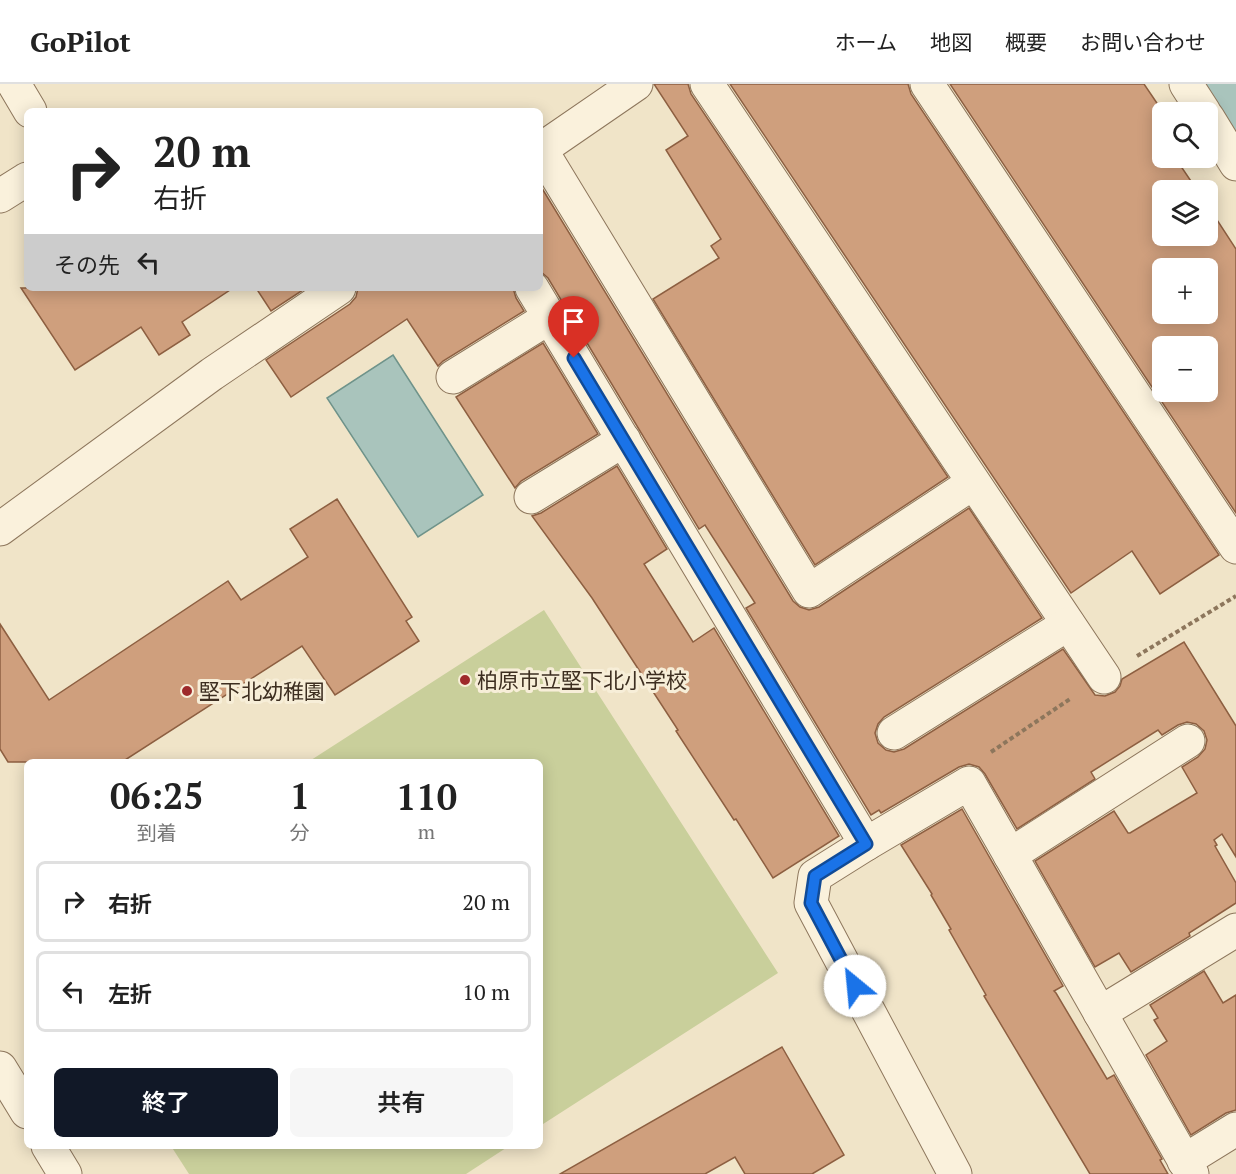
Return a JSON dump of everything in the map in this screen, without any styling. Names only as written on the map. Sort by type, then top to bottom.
[{"type":"street","points":[[14,84],[28,108]]},
{"type":"street","points":[[543,148],[636,84]]},
{"type":"street","points":[[707,84],[1104,677]]},
{"type":"street","points":[[927,84],[1236,547]]},
{"type":"street","points":[[1186,84],[1198,102]]},
{"type":"street","points":[[1218,134],[1236,164]]},
{"type":"street","points":[[543,155],[809,591],[973,483]]},
{"type":"street","points":[[0,196],[24,181]]},
{"type":"street","points":[[0,529],[212,374],[335,291]]},
{"type":"street","points":[[534,291],[866,844]]},
{"type":"street","points":[[453,377],[550,317]]},
{"type":"street","points":[[531,497],[624,440]]},
{"type":"street","points":[[894,733],[1068,624]]},
{"type":"street","points":[[1010,855],[1188,741]]},
{"type":"street","points":[[955,1174],[811,903],[815,876],[969,783],[1188,1168],[1236,1129]]},
{"type":"street","points":[[1100,1013],[1236,930]]},
{"type":"street","points":[[0,1068],[24,1107]]},
{"type":"street","points":[[50,1149],[65,1174]]},
{"type":"green space","points":[[544,610],[778,973],[543,1124],[543,759],[313,759]]},
{"type":"green space","points":[[173,1149],[504,1149],[466,1174],[189,1174]]},
{"type":"water","points":[[393,355],[483,495],[418,537],[327,398]]},
{"type":"building","points":[[654,84],[688,84],[691,94],[948,477],[815,565],[653,299],[719,258],[711,246],[721,239],[666,150],[688,136]]},
{"type":"building","points":[[730,84],[908,84],[911,94],[1219,555],[1160,594],[1132,551],[1071,593]]},
{"type":"building","points":[[950,84],[1144,84],[1156,102],[1152,102],[1152,168],[1182,168],[1190,180],[1152,180],[1152,246],[1218,246],[1218,221],[1236,249],[1236,513],[1162,402],[1218,402],[1218,336],[1152,336],[1152,387]]},
{"type":"building","points":[[543,190],[793,601],[800,607],[809,610],[819,607],[969,508],[1042,618],[884,717],[875,733],[878,743],[886,750],[894,752],[904,749],[1063,649],[1095,695],[1105,696],[1115,692],[1122,679],[1184,642],[1236,726],[1236,857],[1222,834],[1214,840],[1217,845],[1215,846],[1236,883],[1236,903],[1189,933],[1190,936],[1131,972],[1119,953],[1095,967],[1035,861],[1114,811],[1130,833],[1197,793],[1182,767],[1198,757],[1205,749],[1207,740],[1204,731],[1196,724],[1187,722],[1162,735],[1158,730],[1091,772],[1095,779],[1017,829],[985,774],[979,767],[969,764],[959,767],[881,813],[879,810],[871,815],[746,608],[755,603],[705,525],[699,529],[548,278],[543,274]]},
{"type":"building","points":[[21,288],[24,288],[24,291],[228,291],[182,322],[190,335],[159,355],[141,327],[75,370]]},
{"type":"building","points":[[258,291],[301,291],[271,311]]},
{"type":"building","points":[[357,291],[514,291],[524,311],[438,366],[407,319],[291,397],[266,360],[350,304]]},
{"type":"building","points":[[543,343],[598,434],[521,481],[515,488],[456,397]]},
{"type":"building","points":[[617,466],[667,549],[644,564],[693,642],[714,628],[839,836],[773,878],[592,598],[532,516],[541,513]]},
{"type":"building","points":[[337,499],[412,617],[406,621],[419,641],[335,695],[302,646],[127,759],[24,759],[24,762],[8,762],[0,749],[0,624],[49,700],[228,581],[241,600],[308,557],[290,529]]},
{"type":"building","points":[[962,809],[1063,986],[1054,991],[1107,1079],[1114,1075],[1162,1159],[1160,1160],[1168,1174],[1090,1174],[984,996],[986,995],[949,930],[951,929],[932,894],[901,845]]},
{"type":"building","points":[[1204,971],[1223,1003],[1236,995],[1236,1110],[1226,1113],[1191,1135],[1146,1055],[1167,1041],[1154,1020],[1158,1018],[1150,1005]]},
{"type":"building","points":[[782,1047],[844,1155],[812,1174],[745,1174],[735,1157],[705,1174],[560,1174]]},
{"type":"waterway","points":[[1230,84],[1236,93]]},
{"type":"place","name":"柏原市立堅下北小学校","points":[[465,680]]},
{"type":"place","name":"堅下北幼稚園","points":[[187,691]]},
{"type":"route","points":[[574,358],[866,844],[815,876],[811,903],[855,986]]}]
